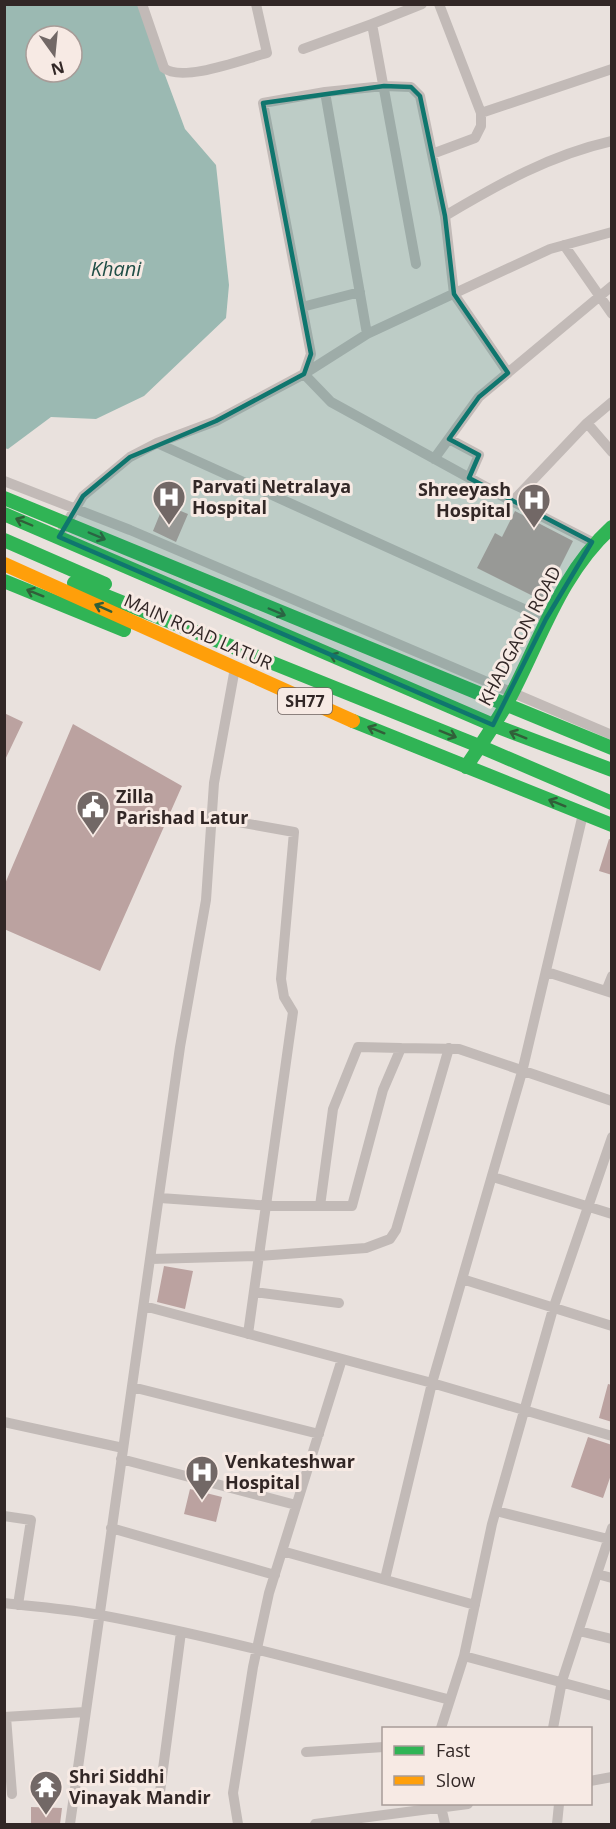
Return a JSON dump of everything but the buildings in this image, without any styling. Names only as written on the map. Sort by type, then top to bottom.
[{"type":"main road","points":[[4,498],[400,663],[508,699],[612,748]]},
{"type":"main road","points":[[4,514],[493,725],[612,770]]},
{"type":"main road","name":"KHADGAON ROAD","points":[[466,767],[508,699],[546,619],[592,542],[612,527]]},
{"type":"main road","name":"SH77","points":[[4,540],[183,618],[212,640]]},
{"type":"main road","name":"MAIN ROAD LATUR","points":[[4,554],[479,746],[612,803]]},
{"type":"main road","name":"MAIN ROAD LATUR","points":[[4,564],[314,705],[612,825]]},
{"type":"main road","name":"SH77","points":[[4,581],[163,646],[208,656]]},
{"type":"street","points":[[142,4],[164,68],[169,72],[188,74],[267,53],[256,4]]},
{"type":"street","points":[[303,49],[422,4]]},
{"type":"street","points":[[432,154],[475,138],[481,126],[481,112],[439,4]]},
{"type":"street","points":[[372,24],[416,264]]},
{"type":"street","points":[[481,112],[612,69]]},
{"type":"street","points":[[304,374],[311,354],[263,103],[325,92],[384,86],[415,89],[420,96],[445,216],[454,294],[508,373]]},
{"type":"street","points":[[325,92],[367,334]]},
{"type":"street","points":[[445,216],[508,178],[572,150],[612,141]]},
{"type":"street","points":[[59,537],[83,496],[130,457],[157,443],[216,421],[304,374],[367,334],[564,245],[612,232]]},
{"type":"street","points":[[564,245],[612,314]]},
{"type":"street","points":[[434,459],[479,397],[612,286]]},
{"type":"street","points":[[302,307],[360,292]]},
{"type":"street","points":[[304,374],[331,402],[512,502],[592,542]]},
{"type":"street","points":[[512,502],[587,423],[612,402]]},
{"type":"street","points":[[587,423],[612,452]]},
{"type":"street","points":[[449,439],[479,455],[469,478]]},
{"type":"street","points":[[157,443],[546,619]]},
{"type":"street","points":[[4,481],[141,534],[508,699],[612,735]]},
{"type":"street","points":[[70,1824],[180,1047],[206,900],[210,817],[235,668]]},
{"type":"street","points":[[386,1579],[432,1383],[522,1072],[583,814]]},
{"type":"street","points":[[210,817],[294,832],[281,979],[284,997],[293,1011],[248,1334]]},
{"type":"street","points":[[547,972],[609,992],[612,976]]},
{"type":"street","points":[[320,1206],[333,1109],[358,1047],[459,1049],[612,1101]]},
{"type":"street","points":[[160,1198],[266,1205],[352,1206],[383,1090],[401,1048]]},
{"type":"street","points":[[151,1259],[259,1256],[366,1248],[390,1239],[396,1230],[449,1048]]},
{"type":"street","points":[[441,1727],[464,1656],[496,1511],[553,1308],[612,1137]]},
{"type":"street","points":[[493,1177],[612,1214]]},
{"type":"street","points":[[462,1279],[612,1326]]},
{"type":"street","points":[[254,1292],[339,1303]]},
{"type":"street","points":[[144,1306],[432,1383],[612,1436]]},
{"type":"street","points":[[238,1824],[233,1793],[257,1649],[282,1551],[342,1359]]},
{"type":"street","points":[[132,1387],[319,1434]]},
{"type":"street","points":[[4,1422],[122,1453],[296,1505]]},
{"type":"street","points":[[496,1511],[610,1534],[562,1681],[553,1727]]},
{"type":"street","points":[[4,1516],[31,1520],[18,1605]]},
{"type":"street","points":[[111,1528],[275,1575]]},
{"type":"street","points":[[282,1551],[475,1605]]},
{"type":"street","points":[[597,1574],[612,1578]]},
{"type":"street","points":[[4,1603],[98,1615],[181,1632],[257,1649],[450,1700]]},
{"type":"street","points":[[579,1631],[612,1640]]},
{"type":"street","points":[[160,1792],[181,1632]]},
{"type":"street","points":[[464,1656],[612,1696]]},
{"type":"street","points":[[12,1794],[5,1717],[85,1712]]},
{"type":"street","points":[[306,1752],[382,1747]]},
{"type":"street","points":[[592,1781],[612,1777]]},
{"type":"street","points":[[315,1824],[339,1823],[454,1805]]},
{"type":"street","points":[[557,1824],[560,1805]]},
{"type":"street","points":[[441,1807],[445,1824]]},
{"type":"highlighted area","points":[[384,86],[411,87],[420,96],[445,216],[454,294],[508,373],[479,397],[449,439],[479,455],[469,478],[592,542],[546,619],[493,725],[59,537],[83,496],[130,457],[216,421],[304,374],[311,354],[263,103]]},
{"type":"water","name":"Khani","points":[[4,5],[139,5],[185,129],[216,165],[229,285],[226,318],[144,396],[96,419],[51,417],[8,449],[4,448]]},
{"type":"traffic: fast","points":[[4,498],[612,748]]},
{"type":"traffic: fast","points":[[4,514],[493,725],[612,770]]},
{"type":"traffic: fast","points":[[466,767],[506,705],[552,611],[577,567],[612,527]]},
{"type":"traffic: fast","points":[[4,540],[105,584]]},
{"type":"traffic: fast","points":[[4,581],[124,630]]},
{"type":"traffic: fast","points":[[74,583],[479,746],[612,803]]},
{"type":"traffic: fast","points":[[353,721],[612,825]]},
{"type":"traffic: slow","points":[[4,564],[353,721]]},
{"type":"place","name":"Parvati Netralaya Hospital","points":[[169,526]]},
{"type":"place","name":"Shreeyash Hospital","points":[[534,529]]},
{"type":"place","name":"Zilla Parishad Latur","points":[[93,836]]},
{"type":"place","name":"Venkateshwar Hospital","points":[[202,1501]]},
{"type":"place","name":"Shri Siddhi Vinayak Mandir","points":[[46,1816]]}]
